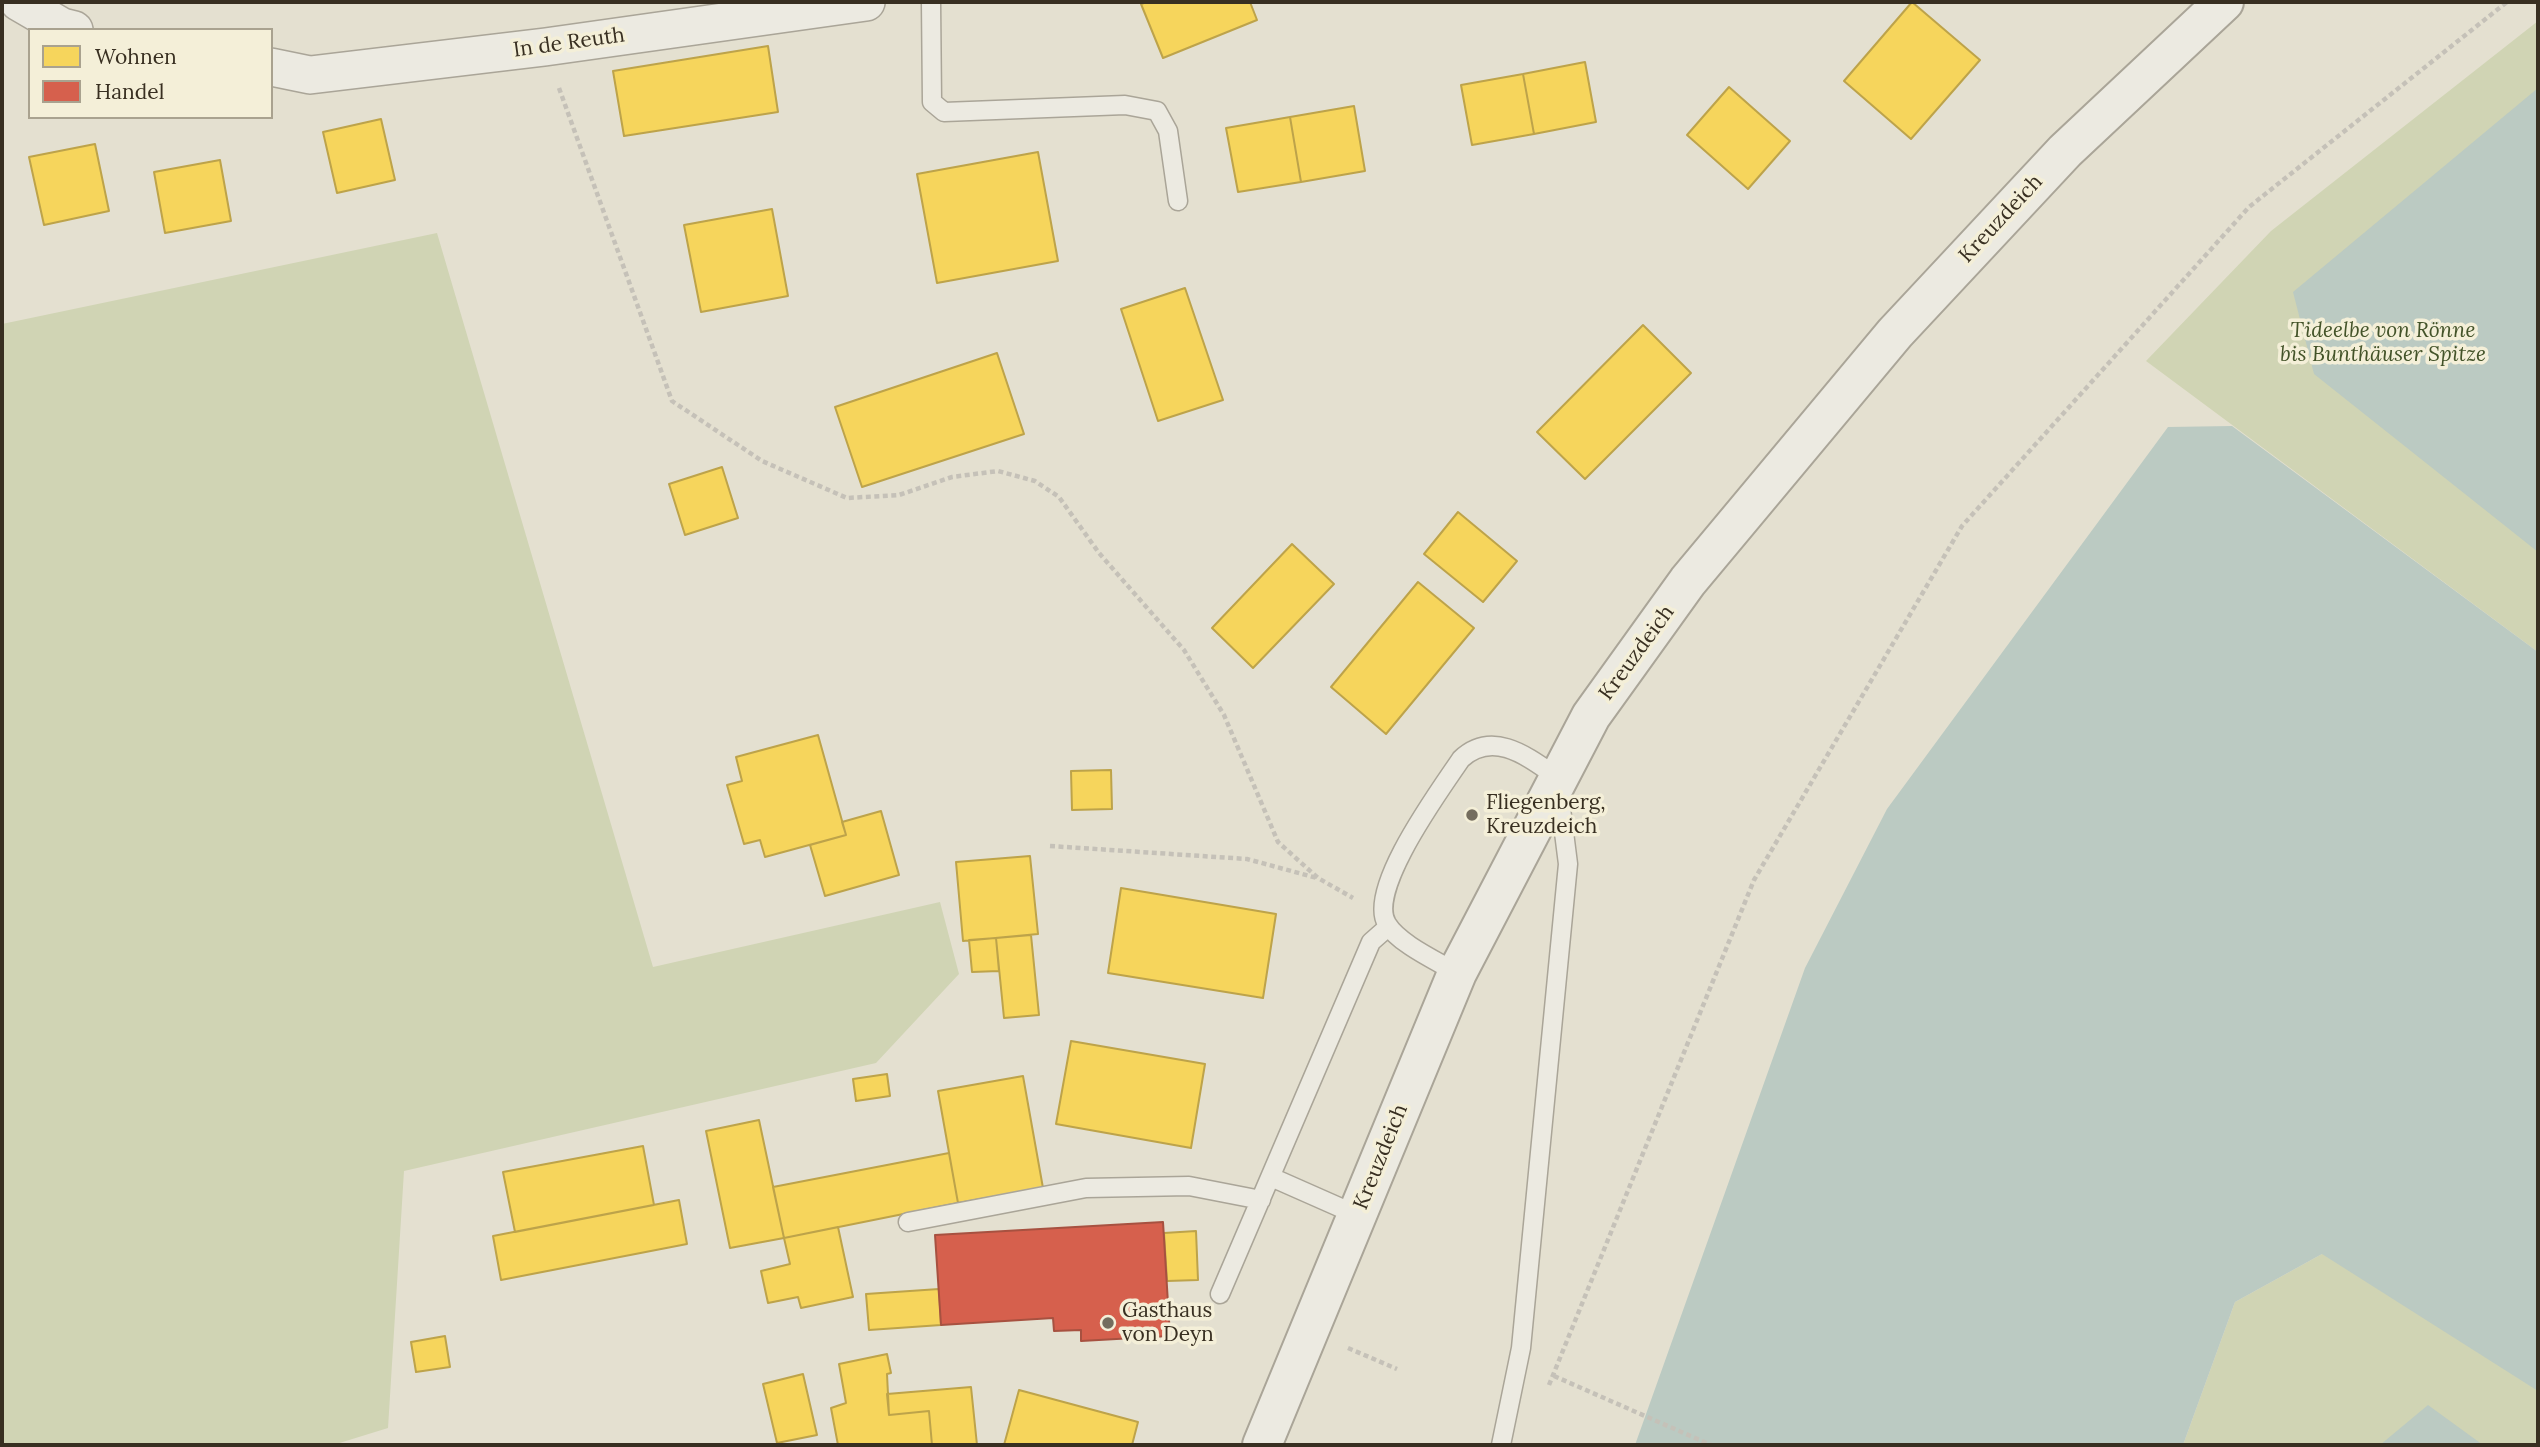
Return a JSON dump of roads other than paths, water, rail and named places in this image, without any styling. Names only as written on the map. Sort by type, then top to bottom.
[{"type":"street","points":[[19,2],[66,28]]},
{"type":"street","name":"In de Reuth","points":[[273,67],[310,75],[545,47],[866,2]]},
{"type":"street","name":"Kreuzdeich","points":[[1262,1445],[1457,973],[1591,716],[1688,581],[1895,333],[2065,150],[2224,2]]},
{"type":"lane","points":[[931,2],[932,102],[944,112],[1125,105],[1157,111],[1168,131],[1178,201]]},
{"type":"lane","points":[[1220,1294],[1371,942],[1385,920],[1386,888],[1415,828],[1469,751],[1486,745],[1516,749],[1557,777],[1568,864],[1521,1348],[1501,1445]]},
{"type":"lane","points":[[1385,920],[1418,950],[1457,973]]},
{"type":"lane","points":[[1271,1177],[1357,1215]]},
{"type":"lane","points":[[908,1223],[1086,1188],[1189,1186],[1261,1200]]},
{"type":"place","name":"Fliegenberg, Kreuzdeich","points":[[1472,815]]},
{"type":"place","name":"Gasthaus von Deyn","points":[[1108,1323]]},
{"type":"park label","name":"Tideelbe von Rönne bis Bunthäuser Spitze","points":[[2383,343]]}]
